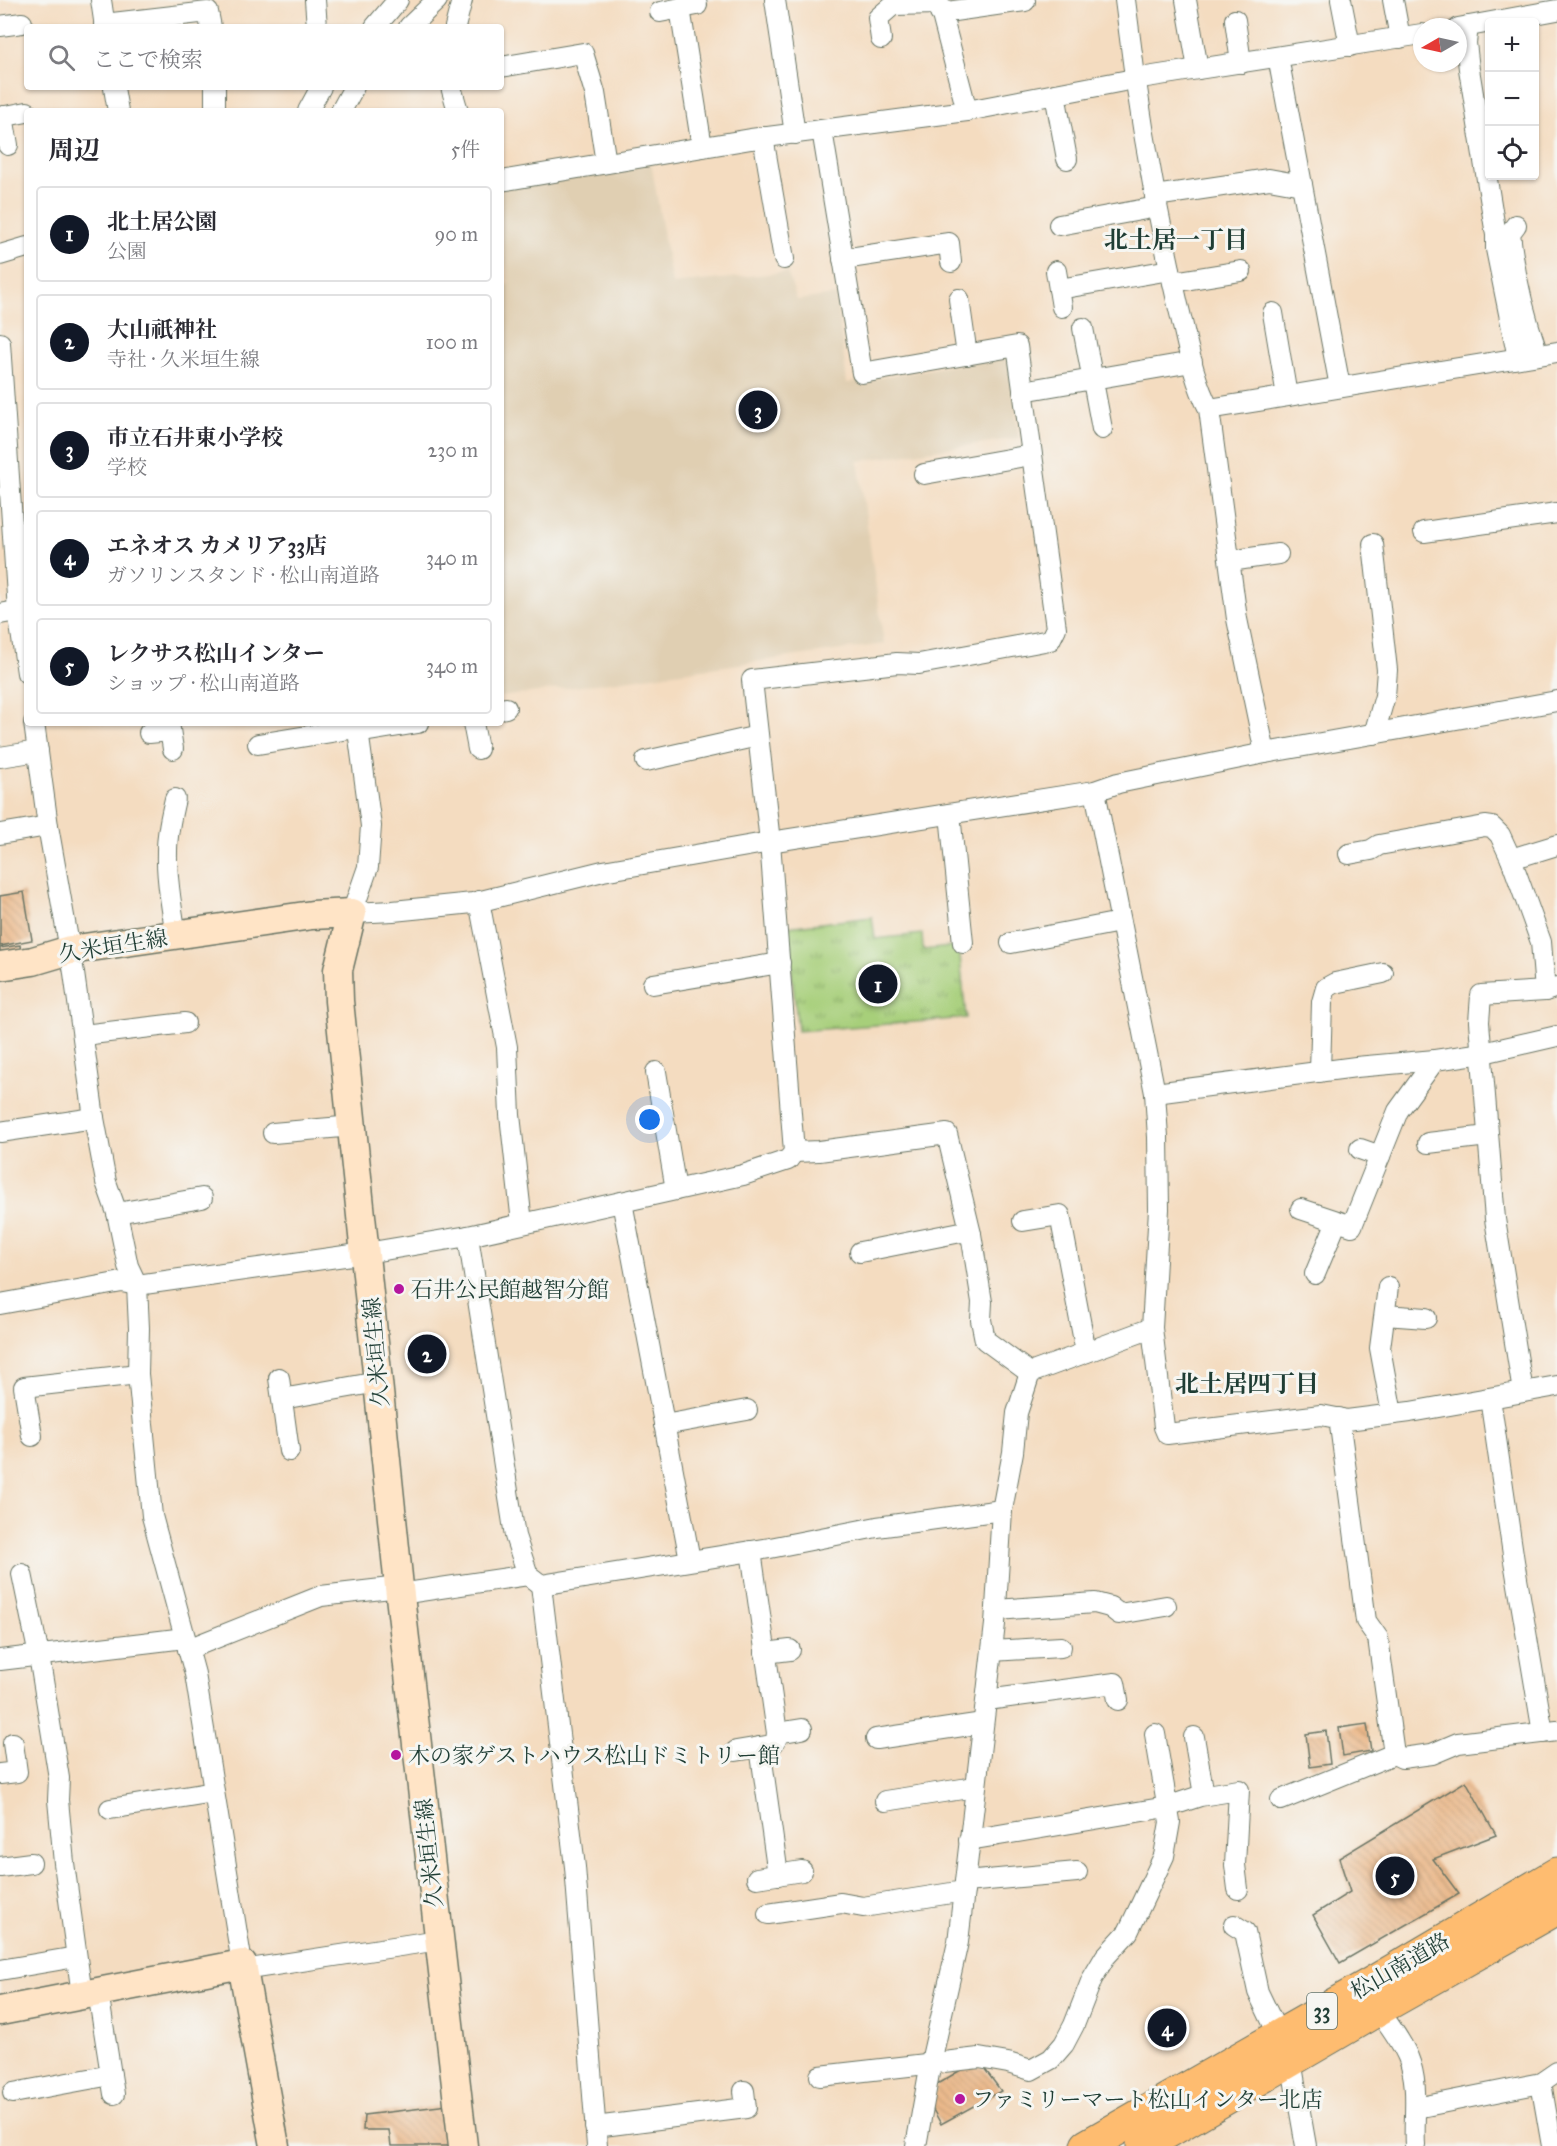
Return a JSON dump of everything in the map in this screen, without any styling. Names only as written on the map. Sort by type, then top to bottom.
[{"type":"highway","name":"松山南道路","points":[[1143,2146],[1285,2048],[1557,1874]]},
{"type":"highway","name":"松山南道路","points":[[1087,2146],[1285,2048],[1378,2009],[1557,1908]]},
{"type":"main road","name":"久米垣生線","points":[[0,966],[33,961],[70,950],[312,915],[352,913],[338,970],[352,1126],[400,1590],[463,2146]]},
{"type":"main road","points":[[0,2011],[242,1967],[275,2146]]},
{"type":"street","points":[[101,0],[104,24]]},
{"type":"street","points":[[315,0],[317,24]]},
{"type":"street","points":[[378,24],[398,0]]},
{"type":"street","points":[[411,24],[437,0]]},
{"type":"street","points":[[456,24],[462,0]]},
{"type":"street","points":[[775,0],[795,134]]},
{"type":"street","points":[[1125,0],[1134,79],[1171,276],[1199,390],[1209,409],[1237,619],[1266,753]]},
{"type":"street","points":[[1186,0],[1198,69]]},
{"type":"street","points":[[1341,0],[1350,46]]},
{"type":"street","points":[[1393,0],[1400,38]]},
{"type":"street","points":[[881,39],[878,18],[892,2],[939,6],[1025,1]]},
{"type":"street","points":[[939,6],[967,111]]},
{"type":"street","points":[[679,8],[702,147]]},
{"type":"street","points":[[1467,26],[1557,10]]},
{"type":"street","points":[[119,24],[208,12],[210,24]]},
{"type":"street","points":[[1235,20],[1241,63]]},
{"type":"street","points":[[0,26],[22,23]]},
{"type":"street","points":[[504,180],[763,137],[967,111],[1134,79],[1413,36]]},
{"type":"street","points":[[1467,52],[1469,69],[1531,336],[1548,354]]},
{"type":"street","points":[[504,66],[583,53],[595,93],[606,163]]},
{"type":"street","points":[[1278,57],[1340,387]]},
{"type":"street","points":[[114,90],[117,108]]},
{"type":"street","points":[[215,90],[215,108]]},
{"type":"street","points":[[310,108],[319,90]]},
{"type":"street","points":[[334,90],[347,99]]},
{"type":"street","points":[[452,90],[457,108]]},
{"type":"street","points":[[1055,94],[1067,159]]},
{"type":"street","points":[[8,145],[2,116],[24,112]]},
{"type":"street","points":[[795,1152],[770,842],[752,680],[897,663],[919,664],[1050,640],[1056,628],[1017,346],[862,373],[822,130]]},
{"type":"street","points":[[763,137],[784,259]]},
{"type":"street","points":[[1059,225],[1269,179],[1302,185]]},
{"type":"street","points":[[1507,231],[1496,249],[1518,358]]},
{"type":"street","points":[[843,259],[949,243],[951,262]]},
{"type":"street","points":[[0,255],[24,248]]},
{"type":"street","points":[[1059,289],[1171,276],[1241,271]]},
{"type":"street","points":[[958,299],[967,355]]},
{"type":"street","points":[[1273,313],[1287,396]]},
{"type":"street","points":[[1083,328],[1102,429]]},
{"type":"street","points":[[0,342],[6,519],[15,611],[24,658]]},
{"type":"street","points":[[1209,409],[1548,354]]},
{"type":"street","points":[[1023,391],[1192,362]]},
{"type":"street","points":[[924,474],[1031,455]]},
{"type":"street","points":[[1424,532],[1557,513]]},
{"type":"street","points":[[1373,544],[1387,670],[1385,696],[1374,734]]},
{"type":"street","points":[[1230,561],[1278,554]]},
{"type":"street","points":[[357,728],[371,826],[368,867],[352,913],[393,911],[478,901],[603,871],[770,842],[1095,791],[1118,783],[1266,753],[1557,701]]},
{"type":"street","points":[[34,726],[94,1118],[106,1182],[117,1214],[128,1266],[137,1285],[140,1328],[138,1374],[152,1516],[195,1674],[242,1967],[439,1940]]},
{"type":"street","points":[[258,744],[381,726]]},
{"type":"street","points":[[474,726],[478,749]]},
{"type":"street","points":[[149,733],[171,734]]},
{"type":"street","points":[[646,761],[758,736]]},
{"type":"street","points":[[0,757],[38,751]]},
{"type":"street","points":[[1095,791],[1155,1093],[1160,1209],[1152,1328],[1164,1427],[1167,1434],[1321,1415],[1347,1420],[1557,1386]]},
{"type":"street","points":[[175,799],[166,852],[176,936]]},
{"type":"street","points":[[950,814],[963,943]]},
{"type":"street","points":[[0,834],[48,826]]},
{"type":"street","points":[[1349,854],[1371,850],[1379,845],[1485,826],[1492,827],[1500,835],[1511,859],[1541,942],[1551,989],[1481,995],[1479,1022],[1495,1219],[1523,1392]]},
{"type":"street","points":[[1511,859],[1557,845]]},
{"type":"street","points":[[478,901],[507,1047],[510,1115],[522,1223]]},
{"type":"street","points":[[1011,943],[1120,922]]},
{"type":"street","points":[[653,984],[780,963]]},
{"type":"street","points":[[1320,1072],[1322,1002],[1326,988],[1335,983],[1383,973]]},
{"type":"street","points":[[83,1035],[185,1023]]},
{"type":"street","points":[[1155,1093],[1435,1060],[1482,1053],[1557,1036]]},
{"type":"street","points":[[1301,1209],[1352,1226],[1398,1111],[1435,1060]]},
{"type":"street","points":[[656,1072],[676,1190]]},
{"type":"street","points":[[0,1132],[94,1118]]},
{"type":"street","points":[[273,1133],[352,1126]]},
{"type":"street","points":[[0,1304],[122,1282],[137,1285],[366,1253],[468,1236],[754,1172],[788,1160],[795,1152],[947,1134],[971,1234],[982,1302],[981,1320],[985,1340],[1029,1373]]},
{"type":"street","points":[[1428,1143],[1488,1136]]},
{"type":"street","points":[[1360,1149],[1380,1156]]},
{"type":"street","points":[[117,1214],[202,1198]]},
{"type":"street","points":[[622,1202],[690,1560]]},
{"type":"street","points":[[1023,1221],[1060,1215],[1086,1352]]},
{"type":"street","points":[[1315,1274],[1337,1221]]},
{"type":"street","points":[[860,1252],[961,1232],[971,1234]]},
{"type":"street","points":[[468,1236],[515,1536],[535,1580],[575,1867],[596,2137],[746,2108],[744,2091]]},
{"type":"street","points":[[1389,1287],[1380,1348],[1392,1414]]},
{"type":"street","points":[[1385,1315],[1426,1318]]},
{"type":"street","points":[[1029,1373],[1152,1328]]},
{"type":"street","points":[[916,2146],[958,1942],[992,1651],[1002,1510],[1013,1452],[1017,1413],[1029,1373]]},
{"type":"street","points":[[32,1436],[24,1387],[138,1374]]},
{"type":"street","points":[[279,1378],[289,1451]]},
{"type":"street","points":[[282,1399],[378,1382]]},
{"type":"street","points":[[1281,1800],[1394,1754],[1402,1758],[1432,1754],[1458,1743],[1550,1732],[1514,1561],[1490,1398]]},
{"type":"street","points":[[664,1425],[747,1410]]},
{"type":"street","points":[[1339,1418],[1366,1621],[1378,1638],[1394,1754]]},
{"type":"street","points":[[0,1660],[186,1644],[321,1596],[535,1580],[751,1551],[877,1527],[1002,1510]]},
{"type":"street","points":[[736,1751],[772,1745],[777,1733],[751,1551]]},
{"type":"street","points":[[13,2093],[112,2085],[90,1993],[76,1957],[58,1800],[59,1778],[39,1656],[22,1574]]},
{"type":"street","points":[[996,1610],[1095,1603],[1110,1606],[1120,1623],[1166,1606]]},
{"type":"street","points":[[992,1651],[1061,1647]]},
{"type":"street","points":[[765,1653],[790,1650]]},
{"type":"street","points":[[987,1700],[1115,1683],[1118,1700]]},
{"type":"street","points":[[876,1739],[983,1723]]},
{"type":"street","points":[[777,1733],[802,1729]]},
{"type":"street","points":[[820,2076],[979,2058],[1008,2062],[1031,2070],[1051,2059],[1064,2044],[1092,1979],[1105,1957],[1128,1932],[1164,1856],[1170,1822],[1155,1734]]},
{"type":"street","points":[[1194,1737],[1204,1795]]},
{"type":"street","points":[[0,1774],[17,1772],[13,1743]]},
{"type":"street","points":[[760,1747],[778,1875]]},
{"type":"street","points":[[885,1801],[975,1787]]},
{"type":"street","points":[[969,1839],[1167,1807],[1204,1795],[1239,1790],[1235,1865],[1238,1889]]},
{"type":"street","points":[[110,1809],[214,1792]]},
{"type":"street","points":[[0,1867],[31,1863]]},
{"type":"street","points":[[757,1878],[802,1871]]},
{"type":"street","points":[[768,1914],[841,1903],[863,1907],[965,1886],[1077,1872]]},
{"type":"street","points":[[1234,1925],[1245,1932],[1258,1992],[1285,2048],[1306,2146]]},
{"type":"street","points":[[0,1970],[76,1957]]},
{"type":"street","points":[[1378,2009],[1407,2055],[1413,2079],[1416,2108],[1415,2146]]},
{"type":"street","points":[[1416,2108],[1549,2078],[1551,2146]]},
{"type":"shaded area","points":[[651,162],[672,284],[787,272],[797,300],[836,295],[847,383],[1009,356],[1019,438],[858,461],[884,644],[504,697],[504,285],[509,284],[504,253],[504,187]]},
{"type":"green space","points":[[872,917],[875,939],[922,934],[923,950],[959,946],[966,1018],[798,1031],[787,927]]},
{"type":"building","points":[[24,892],[32,940],[0,946],[0,896]]},
{"type":"building","points":[[20,945],[22,959],[0,963],[0,948]]},
{"type":"building","points":[[1367,1724],[1371,1751],[1343,1756],[1339,1728]]},
{"type":"building","points":[[1326,1731],[1330,1764],[1310,1767],[1306,1734]]},
{"type":"building","points":[[1466,1781],[1496,1835],[1433,1859],[1459,1894],[1340,1963],[1313,1915],[1350,1892],[1339,1858]]},
{"type":"building","name":"ファミリーマート松山インター北店","points":[[966,2067],[984,2068],[1001,2091],[941,2124],[931,2106],[937,2084]]},
{"type":"building","points":[[448,2105],[454,2146],[391,2146],[389,2130],[363,2130],[364,2115]]},
{"type":"place","name":"市立石井東小学校","points":[[758,410]]},
{"type":"place","name":"北土居公園","points":[[878,984]]},
{"type":"place","name":"石井公民館越智分館","points":[[399,1289]]},
{"type":"place","name":"大山祇神社","points":[[427,1354]]},
{"type":"place","name":"木の家ゲストハウス松山ドミトリー館","points":[[396,1755]]},
{"type":"place","name":"レクサス松山インター","points":[[1395,1876]]},
{"type":"place","name":"エネオス カメリア33店","points":[[1167,2028]]},
{"type":"place","name":"ファミリーマート松山インター北店","points":[[960,2099]]},
{"type":"district","name":"北土居一丁目","points":[[1176,240]]},
{"type":"district","name":"北土居四丁目","points":[[1247,1384]]}]
